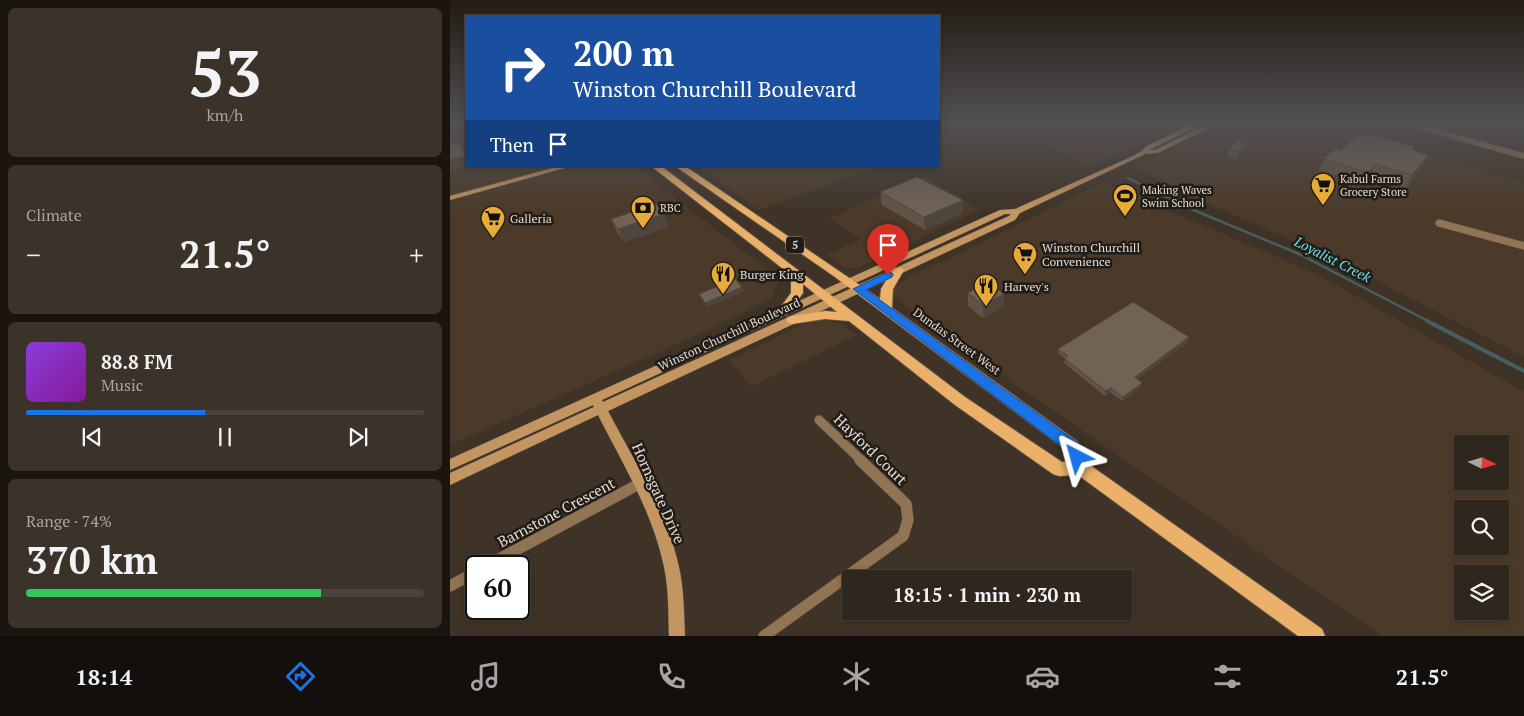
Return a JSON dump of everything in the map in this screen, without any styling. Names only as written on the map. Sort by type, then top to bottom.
[{"type":"main road","name":"Winston Churchill Boulevard","points":[[450,479],[598,404],[854,286],[1003,212],[1017,211],[1143,153]]},
{"type":"main road","name":"5","points":[[655,167],[827,298]]},
{"type":"main road","name":"Dundas Street West","points":[[680,167],[854,286],[1072,446],[1081,468]]},
{"type":"main road","points":[[450,198],[556,168]]},
{"type":"main road","name":"Winston Churchill Boulevard","points":[[854,286],[898,270],[1012,218],[1017,211]]},
{"type":"main road","points":[[886,309],[887,289],[898,270]]},
{"type":"main road","points":[[797,274],[797,294],[787,316],[825,315],[853,317]]},
{"type":"main road","points":[[827,298],[960,401],[1059,470],[1081,468],[1315,636]]},
{"type":"main road","name":"Winston Churchill Boulevard","points":[[450,465],[598,404]]},
{"type":"main road","name":"Hornsgate Drive","points":[[598,404],[639,484],[666,547],[675,589],[676,636]]},
{"type":"street","points":[[1439,223],[1524,246]]},
{"type":"street","name":"Hayford Court","points":[[764,636],[903,536],[907,529],[909,517],[906,504],[819,420]]},
{"type":"street","name":"Barnstone Crescent","points":[[507,555],[639,484]]},
{"type":"street","points":[[450,586],[465,578]]},
{"type":"shaded area","points":[[450,153],[465,153],[465,167],[636,167],[779,279],[772,298],[706,331],[450,445]]},
{"type":"shaded area","points":[[1061,153],[1121,153],[1105,160],[1086,166]]},
{"type":"shaded area","points":[[1164,153],[1420,153],[1524,182],[1524,357],[1333,258],[1192,197],[1193,195],[1133,168]]},
{"type":"shaded area","points":[[697,167],[876,167],[759,210]]},
{"type":"shaded area","points":[[925,177],[980,210],[857,269],[845,268],[827,255],[860,239],[829,218]]},
{"type":"shaded area","points":[[1103,182],[1319,275],[1524,392],[1524,636],[1382,636],[1029,394],[894,297],[894,288],[909,276]]},
{"type":"shaded area","points":[[817,321],[842,324],[857,335],[751,387],[729,360],[806,323]]},
{"type":"building","points":[[450,153],[464,153],[465,156],[450,159]]},
{"type":"building","points":[[1331,153],[1421,153],[1428,155],[1412,175],[1375,164],[1368,172],[1324,159]]},
{"type":"building","points":[[917,177],[963,200],[924,217],[880,192]]},
{"type":"building","points":[[656,204],[664,214],[618,229],[611,219]]},
{"type":"building","points":[[734,278],[742,287],[705,303],[699,294],[723,284]]},
{"type":"building","points":[[988,282],[1004,294],[983,305],[968,293]]},
{"type":"building","points":[[1133,302],[1189,337],[1135,377],[1142,383],[1123,397],[1111,388],[1106,391],[1065,359],[1068,356],[1058,349]]},
{"type":"waterway","name":"Loyalist Creek","points":[[1128,178],[1184,206],[1299,254],[1430,322]]},
{"type":"waterway","name":"Loyalist Creek","points":[[1427,321],[1524,371]]},
{"type":"place","name":"Kabul Farms Grocery Store","points":[[1323,206]]},
{"type":"place","name":"Making Waves Swim School","points":[[1125,217]]},
{"type":"place","name":"RBC","points":[[643,229]]},
{"type":"place","name":"Galleria","points":[[493,239]]},
{"type":"place","name":"Winston Churchill Convenience","points":[[1025,275]]},
{"type":"place","name":"Burger King","points":[[723,295]]},
{"type":"place","name":"Harvey's","points":[[986,307]]},
{"type":"route","points":[[888,275],[858,289],[1072,446],[1077,457]]}]
